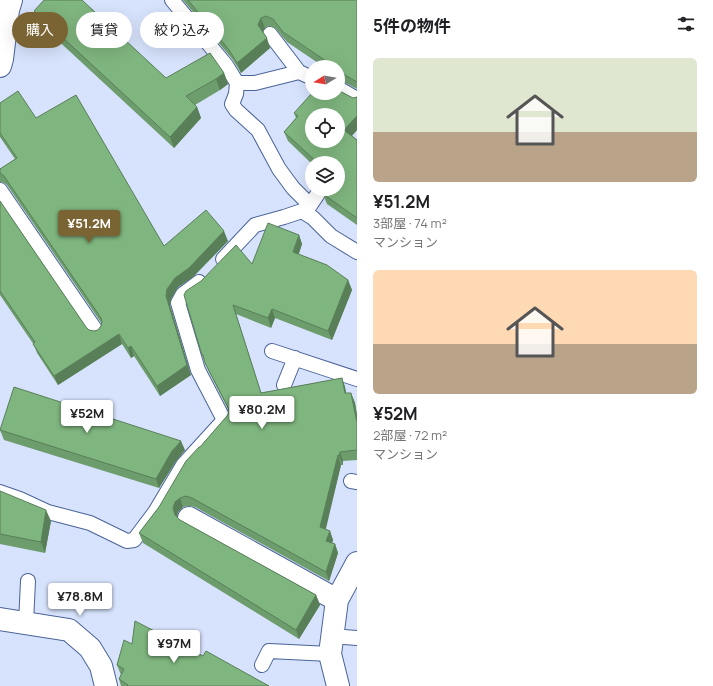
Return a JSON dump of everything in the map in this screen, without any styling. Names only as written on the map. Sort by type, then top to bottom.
[{"type":"street","points":[[1,55],[11,0]]},
{"type":"street","points":[[189,518],[337,600]]},
{"type":"street","points":[[338,686],[331,645],[337,600],[357,563]]},
{"type":"street","points":[[0,619],[69,630],[90,648],[101,666],[106,686]]},
{"type":"lane","points":[[172,0],[226,65],[237,83],[236,94],[232,104],[236,110],[258,130],[279,169],[313,218],[331,236],[357,252]]},
{"type":"lane","points":[[270,34],[299,72],[305,75]]},
{"type":"lane","points":[[237,83],[255,83],[299,72]]},
{"type":"lane","points":[[345,92],[357,99]]},
{"type":"lane","points":[[0,190],[97,332]]},
{"type":"lane","points":[[0,492],[20,499],[48,512],[90,523],[127,541],[134,540],[155,512],[183,465],[224,420],[198,370],[178,303],[183,294],[198,284],[212,271],[255,225],[308,209],[316,196]]},
{"type":"lane","points":[[272,351],[357,378]]},
{"type":"lane","points":[[284,385],[295,358]]},
{"type":"lane","points":[[26,623],[28,581]]},
{"type":"lane","points":[[262,665],[269,651],[331,645],[357,638]]},
{"type":"building","points":[[44,0],[82,0],[95,12],[76,12],[76,48],[132,48],[132,46],[166,78],[210,53],[224,73],[186,96],[197,107],[170,137],[68,42],[68,12],[34,11]]},
{"type":"building","points":[[188,0],[357,0],[357,82],[345,75],[345,60],[325,60],[283,32],[273,19],[266,16],[261,18],[258,25],[267,38],[237,63],[224,44],[224,12],[198,12]]},
{"type":"building","points":[[18,91],[36,118],[76,95],[164,246],[206,210],[224,231],[189,268],[175,278],[167,289],[166,296],[187,365],[157,386],[131,346],[128,348],[119,334],[54,376],[33,344],[35,342],[0,291],[0,201],[86,327],[89,330],[94,331],[98,330],[101,326],[101,318],[4,176],[0,173],[0,169],[17,158],[0,133],[0,103]]},
{"type":"building","points":[[345,94],[353,98],[357,97],[357,116],[345,129],[345,108],[305,108],[305,148],[345,148],[345,131],[357,140],[357,218],[326,196],[345,196],[345,156],[310,156],[284,132],[298,116],[294,113],[306,100],[345,100]]},
{"type":"building","points":[[268,223],[299,235],[293,252],[327,265],[348,280],[328,331],[272,309],[268,318],[233,305],[261,393],[342,378],[345,393],[351,393],[357,423],[357,450],[340,452],[339,456],[338,455],[320,527],[330,531],[326,541],[335,544],[326,572],[192,498],[186,496],[180,498],[175,502],[173,508],[175,515],[180,520],[316,595],[296,630],[139,533],[159,507],[186,461],[200,447],[229,412],[228,407],[205,363],[184,295],[186,291],[201,281],[236,245],[252,264]]},
{"type":"building","points":[[14,387],[181,441],[172,451],[156,479],[0,430]]},
{"type":"building","points":[[0,491],[46,510],[41,542],[0,534]]},
{"type":"building","points":[[135,621],[203,656],[206,651],[269,686],[127,686],[128,685],[119,679],[124,669],[117,665],[124,640],[132,644]]}]
